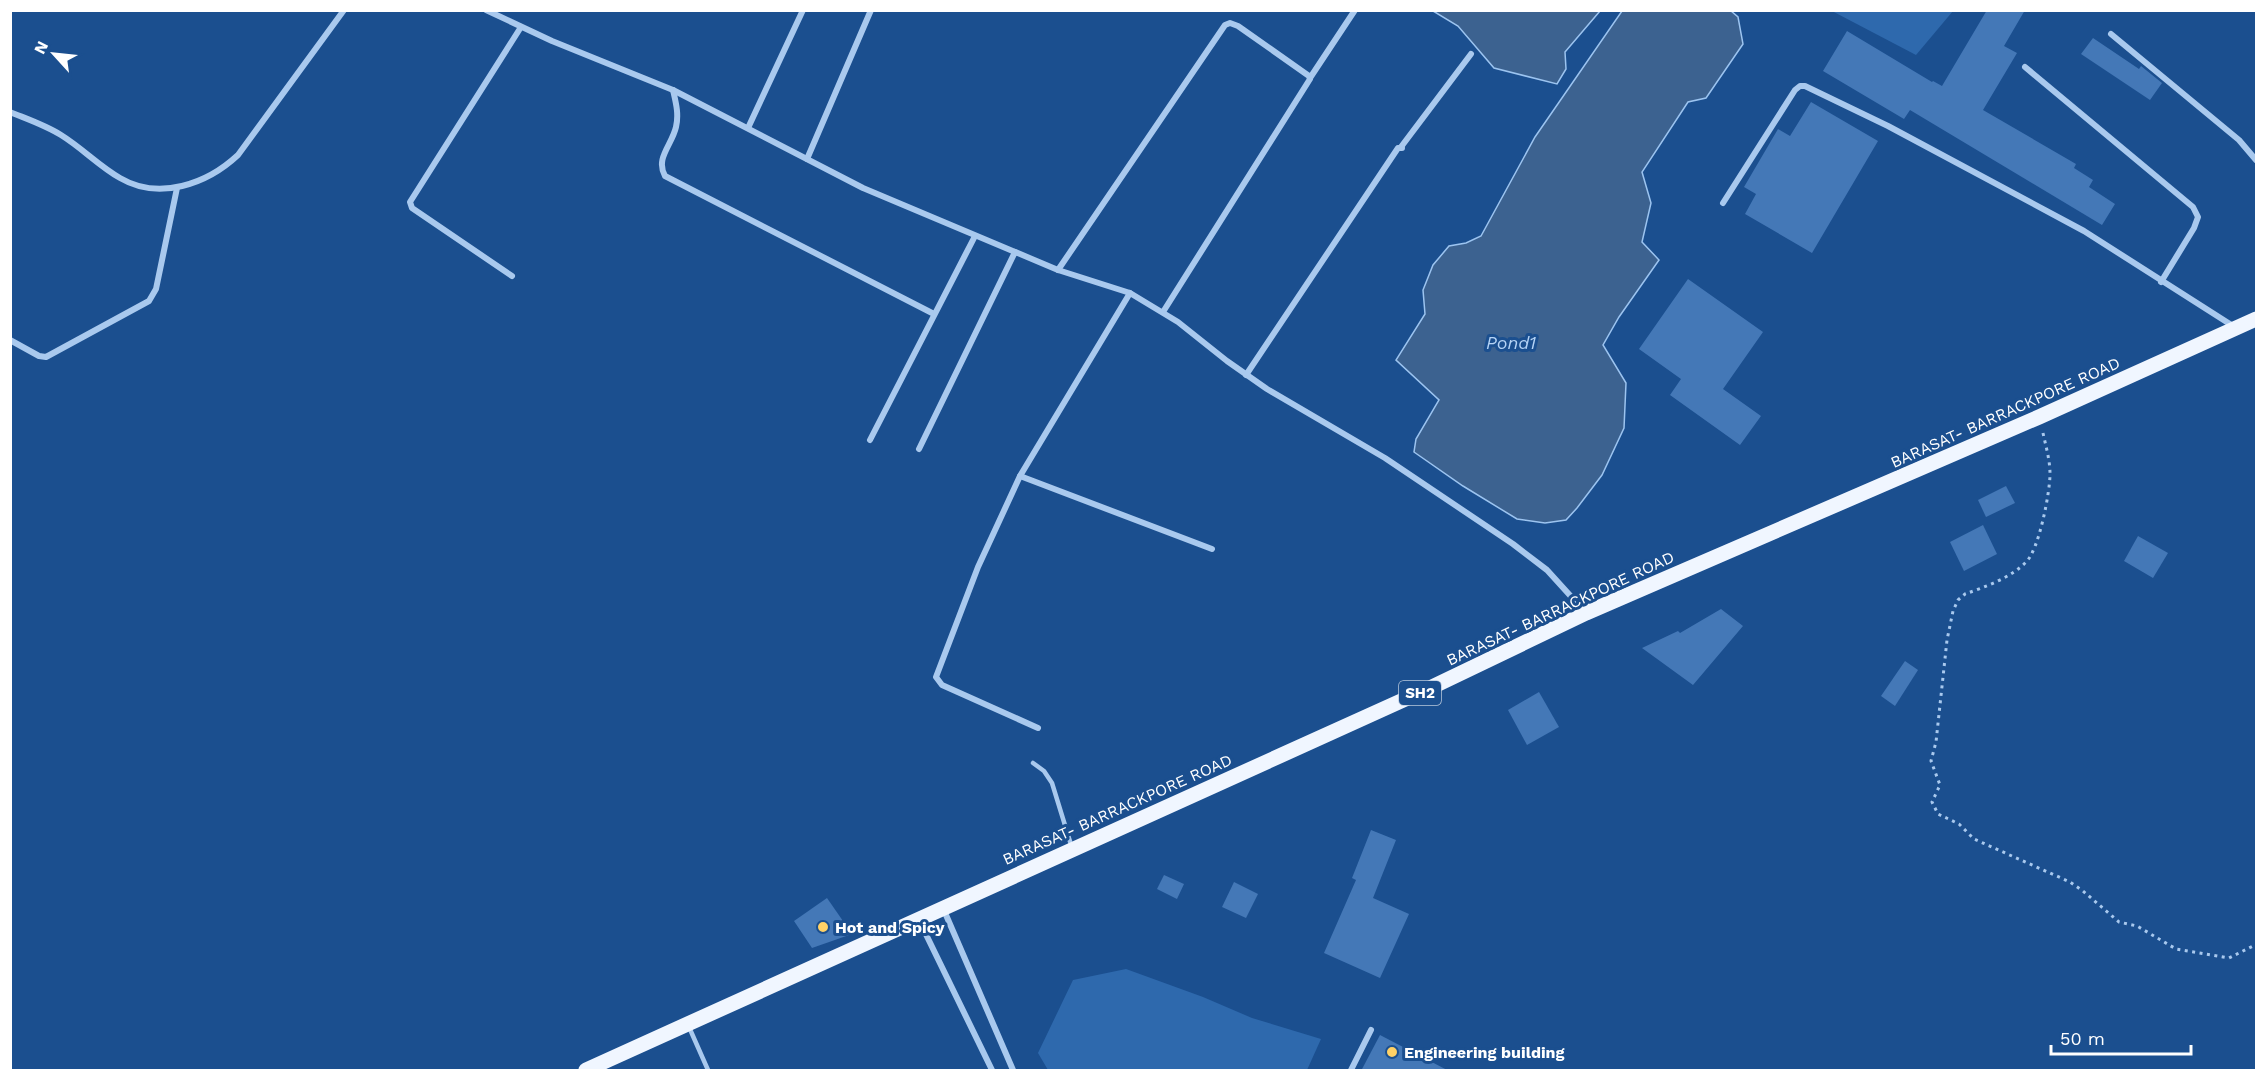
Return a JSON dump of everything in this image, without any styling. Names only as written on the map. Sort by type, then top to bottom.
[{"type":"main road","name":"BARASAT- BARRACKPORE ROAD","points":[[586,1071],[1432,687],[1586,613],[2039,417],[2256,319]]},
{"type":"street","points":[[10,112],[60,134],[123,180],[137,186],[177,188],[210,176],[224,168],[238,155],[344,10]]},
{"type":"street","points":[[486,10],[521,27],[673,90],[863,188],[1058,270],[1130,293],[1163,312],[1246,375],[1385,458],[1513,544],[1547,570],[1586,613]]},
{"type":"street","points":[[748,128],[803,10]]},
{"type":"street","points":[[807,159],[871,10]]},
{"type":"street","points":[[1163,312],[1355,10]]},
{"type":"street","points":[[1058,270],[1225,26],[1230,23],[1238,26],[1310,78]]},
{"type":"street","points":[[512,276],[412,208],[410,202],[521,27]]},
{"type":"street","points":[[2111,34],[2239,140],[2256,160]]},
{"type":"street","points":[[1246,375],[1324,256],[1401,147],[1471,54]]},
{"type":"street","points":[[2025,66],[2193,207],[2198,217],[2194,228],[2161,282]]},
{"type":"street","points":[[1723,203],[1795,90],[1802,86],[1888,126],[2084,231],[2236,328]]},
{"type":"street","points":[[673,90],[678,112],[676,129],[661,161],[665,176],[934,314]]},
{"type":"street","points":[[10,340],[45,357],[149,301],[156,289],[177,188]]},
{"type":"street","points":[[870,440],[975,236]]},
{"type":"street","points":[[919,449],[1015,252]]},
{"type":"street","points":[[1038,728],[942,686],[936,677],[978,567],[1020,476],[1130,293]]},
{"type":"street","points":[[1020,476],[1212,549]]},
{"type":"street","points":[[943,908],[1013,1071]]},
{"type":"street","points":[[919,919],[992,1071]]},
{"type":"street","points":[[1351,1071],[1371,1030]]},
{"type":"lane","points":[[1033,763],[1044,771],[1052,783],[1072,849]]},
{"type":"lane","points":[[688,1024],[708,1071]]},
{"type":"path","points":[[2039,417],[2050,477],[2037,542],[2029,560],[2019,569],[1965,594],[1958,600],[1953,611],[1947,640],[1936,742],[1931,761],[1940,785],[1932,802],[1934,809],[1938,814],[1959,824],[1974,839],[2070,882],[2119,922],[2137,926],[2176,950],[2229,958],[2255,945]]},
{"type":"shaded area","points":[[1832,11],[1953,11],[1916,55]]},
{"type":"shaded area","points":[[1126,969],[1203,997],[1252,1018],[1321,1039],[1307,1070],[1048,1070],[1038,1053],[1073,980]]},
{"type":"water","points":[[1433,11],[1600,11],[1565,52],[1566,69],[1557,84],[1494,68],[1458,26]]},
{"type":"water","name":"Pond1","points":[[1622,11],[1731,11],[1738,17],[1743,44],[1706,98],[1688,102],[1642,172],[1651,203],[1642,242],[1659,260],[1619,317],[1603,345],[1626,383],[1624,428],[1602,475],[1566,520],[1545,523],[1517,519],[1414,452],[1416,439],[1439,400],[1396,360],[1425,314],[1423,290],[1433,265],[1449,246],[1466,243],[1481,236],[1535,137]]},
{"type":"building","points":[[1987,10],[2025,10],[2004,46],[2017,53],[1983,110],[2076,164],[2074,168],[2093,180],[2089,187],[2115,204],[2102,225],[1910,110],[1904,119],[1823,71],[1847,31],[1942,86]]},
{"type":"building","points":[[2093,38],[2139,69],[2141,66],[2162,83],[2150,100],[2081,54]]},
{"type":"building","points":[[1811,102],[1878,141],[1812,253],[1745,214],[1756,194],[1744,187],[1778,129],[1790,136]]},
{"type":"building","points":[[1688,279],[1763,332],[1723,389],[1761,416],[1740,445],[1670,395],[1681,379],[1639,349]]},
{"type":"building","points":[[2006,486],[2015,503],[1986,517],[1978,500]]},
{"type":"building","points":[[1983,525],[1997,554],[1964,571],[1950,542]]},
{"type":"building","points":[[2138,536],[2168,553],[2153,578],[2124,561]]},
{"type":"building","points":[[1721,609],[1743,626],[1693,685],[1642,648],[1678,631],[1680,633]]},
{"type":"building","points":[[1905,661],[1918,670],[1895,706],[1881,696]]},
{"type":"building","points":[[1539,692],[1559,727],[1527,745],[1508,710]]},
{"type":"building","points":[[1371,830],[1396,840],[1373,898],[1409,914],[1380,978],[1324,953],[1356,880],[1352,878]]},
{"type":"building","points":[[1164,875],[1184,884],[1177,899],[1157,889]]},
{"type":"building","points":[[1234,882],[1258,894],[1246,918],[1222,907]]},
{"type":"building","name":"Hot and Spicy","points":[[827,898],[852,934],[812,948],[794,921]]},
{"type":"building","name":"Engineering building","points":[[1380,1035],[1449,1071],[1361,1071]]},
{"type":"place","name":"Hot and Spicy","points":[[823,927]]},
{"type":"place","name":"Engineering building","points":[[1392,1052]]}]
